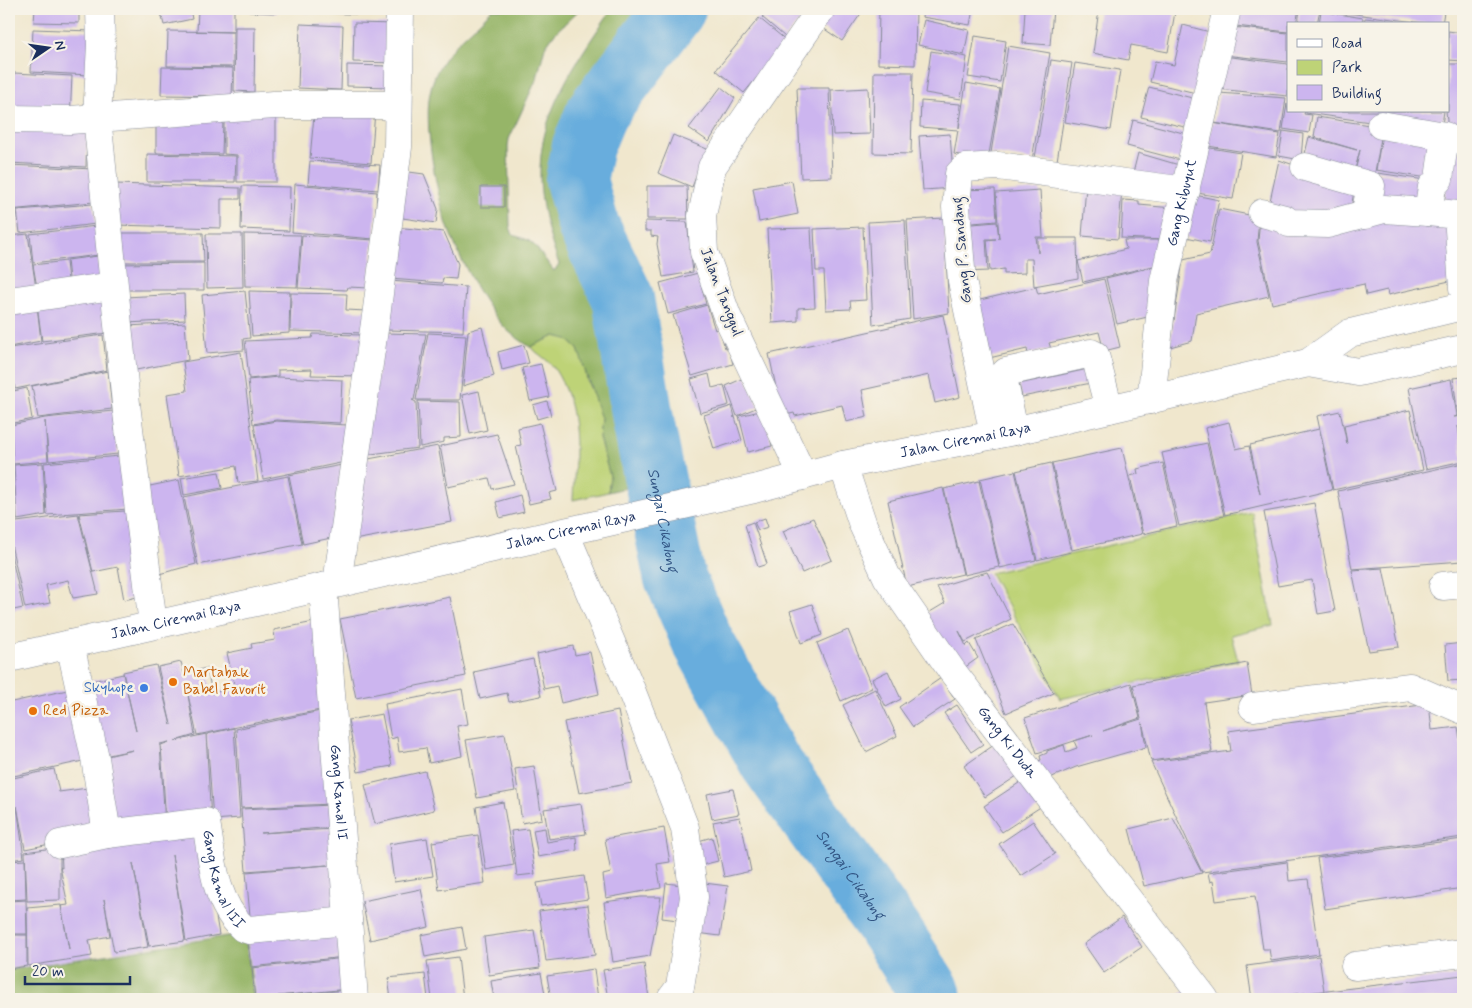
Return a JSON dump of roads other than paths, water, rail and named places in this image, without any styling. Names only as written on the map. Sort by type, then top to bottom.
[{"type":"street","points":[[100,9],[101,45],[97,117],[113,286],[153,625]]},
{"type":"street","name":"Gang Kamal II","points":[[354,999],[330,585],[396,166],[400,9]]},
{"type":"street","name":"Jalan Tanggul","points":[[803,476],[728,316],[704,252],[702,216],[712,167],[821,9]]},
{"type":"street","name":"Gang Kibuyut","points":[[1151,400],[1164,281],[1226,9]]},
{"type":"street","points":[[9,119],[70,120],[274,105],[398,105]]},
{"type":"street","points":[[1381,125],[1446,136],[1439,179],[1432,187],[1428,212]]},
{"type":"street","name":"Gang P. Sandang","points":[[1004,433],[962,281],[956,207],[959,174],[965,168],[998,166],[1186,191]]},
{"type":"street","points":[[1305,167],[1370,186],[1365,215]]},
{"type":"street","points":[[1262,213],[1285,219],[1289,223],[1328,224],[1384,209],[1461,215],[1463,288]]},
{"type":"street","points":[[9,301],[113,286]]},
{"type":"street","name":"Jalan Ciremai Raya","points":[[9,658],[754,489],[843,465],[1004,433],[1308,363],[1350,333],[1463,306]]},
{"type":"street","name":"Jalan Ciremai Raya","points":[[1308,363],[1358,372],[1463,349]]},
{"type":"street","points":[[1004,433],[1003,376],[1006,372],[1090,353],[1095,355],[1109,409]]},
{"type":"street","name":"Gang Ki Duda","points":[[843,465],[863,525],[887,577],[952,671],[1205,999]]},
{"type":"street","points":[[572,531],[685,828],[694,896],[680,987],[672,999]]},
{"type":"street","points":[[70,644],[95,758],[107,834]]},
{"type":"street","points":[[1253,707],[1410,687],[1463,710]]},
{"type":"street","name":"Gang Kamal III","points":[[60,844],[107,834],[206,822],[216,879],[222,898],[244,928],[249,930],[348,921]]},
{"type":"street","points":[[1355,966],[1463,953]]},
{"type":"waterway","name":"Sungai Cikalong","points":[[675,9],[597,112],[583,146],[576,180],[589,227],[623,298],[644,425],[674,575],[702,640],[770,762],[891,931],[930,992],[931,999]]},
{"type":"place","name":"Martabak Babel Favorit","points":[[173,682]]},
{"type":"place","name":"Skyhope","points":[[144,688]]},
{"type":"place","name":"Red Pizza","points":[[33,711]]}]
